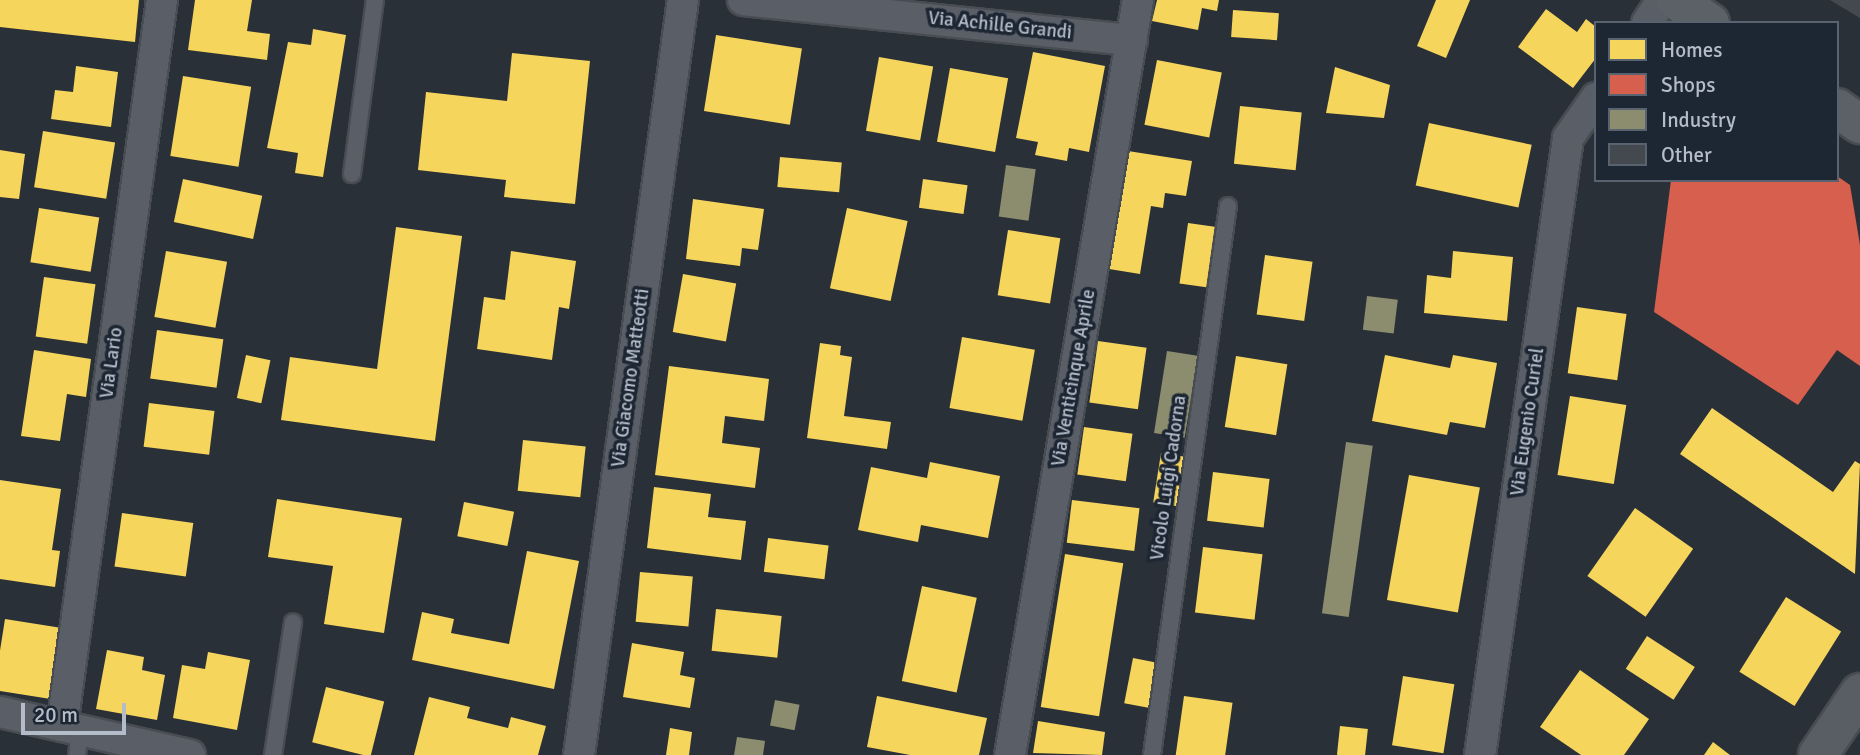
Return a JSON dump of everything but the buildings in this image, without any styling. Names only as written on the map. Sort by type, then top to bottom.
[{"type":"main road","points":[[1676,0],[1707,21]]},
{"type":"main road","points":[[1839,109],[1860,124]]},
{"type":"main road","points":[[1818,755],[1860,693]]},
{"type":"street","name":"Via Lario","points":[[73,737],[162,0]]},
{"type":"street","name":"Via Giacomo Matteotti","points":[[579,755],[683,0]]},
{"type":"street","name":"Via Achille Grandi","points":[[743,0],[1132,40]]},
{"type":"street","name":"Via Venticinque Aprile","points":[[1010,755],[1138,0]]},
{"type":"street","points":[[1648,21],[1662,0]]},
{"type":"street","name":"Via Eugenio Curiel","points":[[1480,755],[1568,138],[1594,101]]},
{"type":"street","points":[[0,712],[73,737],[190,755]]},
{"type":"lane","points":[[352,174],[375,0]]},
{"type":"lane","name":"Vicolo Luigi Cadorna","points":[[1153,755],[1228,206]]},
{"type":"lane","points":[[273,755],[293,623]]}]
